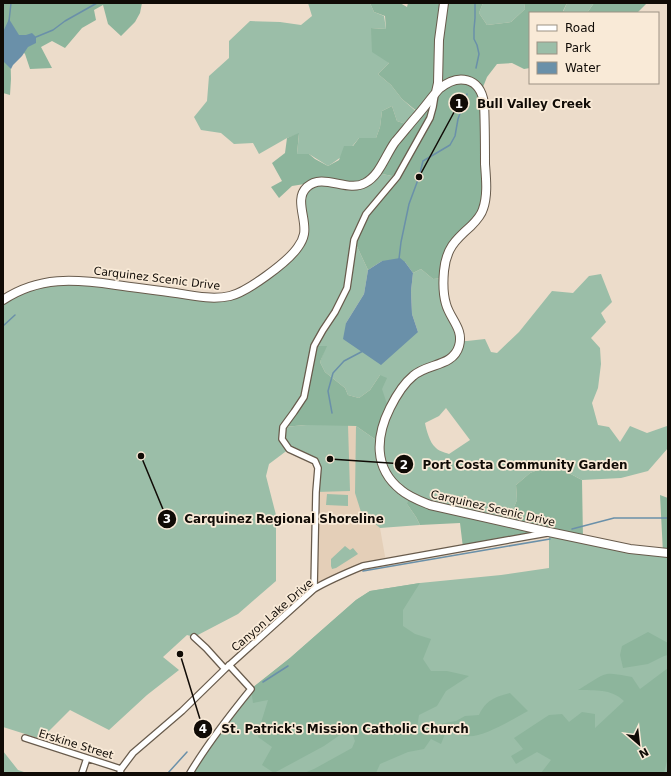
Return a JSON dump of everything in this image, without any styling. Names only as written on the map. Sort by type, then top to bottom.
[{"type":"street","points":[[314,589],[316,492],[318,468],[315,461],[289,449],[282,439],[283,427],[304,397],[314,346],[335,312],[347,288],[354,240],[366,214],[397,177],[430,118],[438,83],[439,40],[444,3]]},
{"type":"street","name":"Carquinez Scenic Drive","points":[[3,300],[31,286],[68,280],[208,297],[225,297],[238,294],[274,269],[290,256],[298,247],[304,232],[301,200],[306,188],[311,184],[323,181],[353,186],[359,186],[369,181],[377,173],[395,142],[436,93],[448,82],[459,79],[475,84],[481,92],[484,103],[485,204],[476,221],[453,243],[447,255],[444,287],[448,310],[459,329],[459,347],[457,352],[450,359],[418,372],[404,386],[391,406],[383,426],[379,442],[381,460],[395,485],[421,502],[430,505],[630,549],[668,553]]},
{"type":"street","name":"Canyon Lake Drive","points":[[121,771],[133,753],[182,711],[227,667],[314,589],[362,566],[549,532]]},
{"type":"street","points":[[190,773],[204,750],[251,689],[194,637]]},
{"type":"street","name":"Erskine Street","points":[[25,738],[87,758],[121,771]]},
{"type":"street","points":[[82,773],[87,758]]},
{"type":"shaded area","points":[[306,425],[356,426],[361,512],[380,528],[386,562],[363,566],[314,589],[318,468]]},
{"type":"green space","points":[[3,3],[142,3],[140,13],[135,22],[121,36],[108,24],[103,5],[94,10],[96,20],[82,28],[65,48],[52,41],[41,47],[52,68],[30,69],[25,54],[10,38],[10,95],[3,93]]},
{"type":"green space","points":[[308,3],[370,3],[374,12],[384,16],[386,29],[371,28],[389,63],[378,74],[391,85],[402,99],[419,114],[409,125],[397,121],[392,106],[382,111],[380,127],[376,138],[359,138],[345,154],[328,166],[309,154],[297,154],[299,134],[287,138],[259,154],[253,143],[234,144],[221,133],[201,130],[194,117],[207,101],[209,76],[229,58],[229,41],[250,21],[280,22],[301,25],[312,16]]},
{"type":"green space","points":[[370,3],[400,3],[407,7],[408,3],[483,3],[479,13],[487,25],[511,22],[525,9],[524,3],[567,3],[563,11],[564,12],[529,12],[529,68],[524,69],[512,63],[497,64],[487,77],[481,92],[485,204],[453,243],[444,278],[433,279],[421,269],[413,273],[405,262],[382,261],[368,270],[354,240],[366,214],[397,177],[377,173],[365,183],[317,182],[292,186],[279,198],[271,187],[282,181],[272,163],[285,153],[287,138],[299,133],[297,154],[309,154],[328,166],[339,160],[344,146],[353,146],[359,138],[376,138],[380,127],[382,111],[392,106],[397,121],[409,125],[419,113],[402,99],[391,85],[378,74],[389,63],[372,52],[371,28],[386,29],[385,16],[374,12]]},
{"type":"green space","points":[[483,3],[524,3],[525,9],[511,22],[487,25],[479,13]]},
{"type":"green space","points":[[567,3],[594,3],[588,12],[563,12]]},
{"type":"green space","points":[[594,3],[647,3],[638,12],[588,12]]},
{"type":"green space","points":[[377,173],[397,177],[354,240],[368,270],[364,294],[346,323],[418,332],[412,314],[411,291],[413,273],[421,269],[433,279],[444,278],[444,287],[460,341],[485,339],[491,352],[497,353],[519,332],[552,291],[573,293],[589,276],[601,274],[612,302],[601,313],[606,322],[591,338],[600,348],[601,364],[598,388],[592,403],[598,425],[609,427],[620,442],[630,426],[647,433],[667,426],[668,448],[648,471],[621,478],[582,480],[565,471],[543,468],[530,473],[516,485],[517,500],[507,523],[407,504],[420,525],[380,528],[361,512],[355,493],[356,426],[379,442],[382,389],[380,375],[370,390],[359,398],[348,395],[345,388],[325,372],[320,362],[326,346],[304,397],[284,427],[306,425],[348,425],[350,491],[316,492],[318,468],[315,461],[289,449],[269,464],[266,476],[276,515],[276,581],[238,614],[194,637],[187,635],[163,657],[179,670],[147,695],[109,730],[70,710],[41,739],[3,727],[3,300],[55,281],[203,297],[238,294],[298,247],[304,220],[306,188]],"holes":[[[446,408],[470,440],[449,454],[441,451],[431,442],[425,423],[439,416]]]},
{"type":"green space","points":[[314,346],[327,346],[320,362],[325,372],[345,388],[348,395],[359,398],[370,390],[380,375],[387,378],[382,389],[389,410],[379,442],[356,426],[306,425],[283,427],[304,397]]},
{"type":"green space","points":[[543,468],[565,471],[582,480],[583,539],[549,532],[463,548],[460,523],[420,525],[407,504],[410,496],[507,523],[517,500],[516,485],[530,473]]},
{"type":"green space","points":[[327,494],[348,495],[348,506],[326,505]]},
{"type":"green space","points":[[660,495],[668,498],[668,553],[663,553]]},
{"type":"green space","points":[[549,532],[668,553],[668,773],[190,773],[251,689],[290,658],[356,600],[370,591],[420,583],[501,575],[549,568]]},
{"type":"green space","points":[[345,546],[350,550],[353,548],[358,554],[332,569],[331,559]]},
{"type":"green space","points":[[420,583],[403,610],[403,626],[415,634],[431,639],[423,659],[431,671],[447,671],[469,676],[446,691],[437,706],[419,715],[416,735],[435,725],[456,721],[465,716],[479,715],[485,706],[492,700],[510,693],[528,711],[497,728],[472,736],[460,735],[447,729],[441,744],[431,739],[424,749],[408,752],[380,764],[376,773],[304,773],[352,748],[355,741],[350,728],[324,746],[274,773],[262,765],[272,747],[258,737],[268,700],[253,703],[251,689],[290,658],[356,600],[370,591]]},
{"type":"green space","points":[[648,632],[668,643],[668,655],[648,664],[623,668],[620,655],[622,646]]},
{"type":"green space","points":[[668,668],[668,757],[664,773],[541,773],[551,760],[537,752],[516,764],[511,756],[523,749],[514,738],[549,715],[562,714],[569,722],[582,712],[595,714],[595,728],[624,701],[608,692],[597,690],[578,690],[597,678],[607,674],[632,677],[640,689]]},
{"type":"green space","points":[[3,751],[18,770],[27,773],[3,773]]},
{"type":"water","points":[[9,19],[19,35],[32,33],[36,37],[36,43],[28,47],[11,69],[3,61],[3,32]]},
{"type":"water","points":[[400,258],[413,273],[411,291],[412,314],[418,332],[381,365],[343,339],[346,323],[364,294],[368,270],[382,261]]},
{"type":"waterway","points":[[9,21],[11,3]]},
{"type":"waterway","points":[[36,37],[53,30],[65,21],[97,3]]},
{"type":"waterway","points":[[475,3],[474,39],[479,54],[476,68]]},
{"type":"waterway","points":[[399,259],[409,204],[423,161],[450,145],[455,136],[458,119],[467,94]]},
{"type":"waterway","points":[[3,326],[15,315]]},
{"type":"waterway","points":[[332,413],[328,391],[333,373],[344,361],[363,351]]},
{"type":"waterway","points":[[572,529],[614,518],[668,518]]},
{"type":"waterway","points":[[363,571],[550,539]]},
{"type":"waterway","points":[[263,682],[288,666]]},
{"type":"waterway","points":[[168,773],[187,752]]},
{"type":"place","name":"Bull Valley Creek","points":[[419,177]]},
{"type":"place","name":"Carquinez Regional Shoreline","points":[[141,456]]},
{"type":"place","name":"Port Costa Community Garden","points":[[330,459]]},
{"type":"place","name":"St. Patrick's Mission Catholic Church","points":[[180,654]]}]
